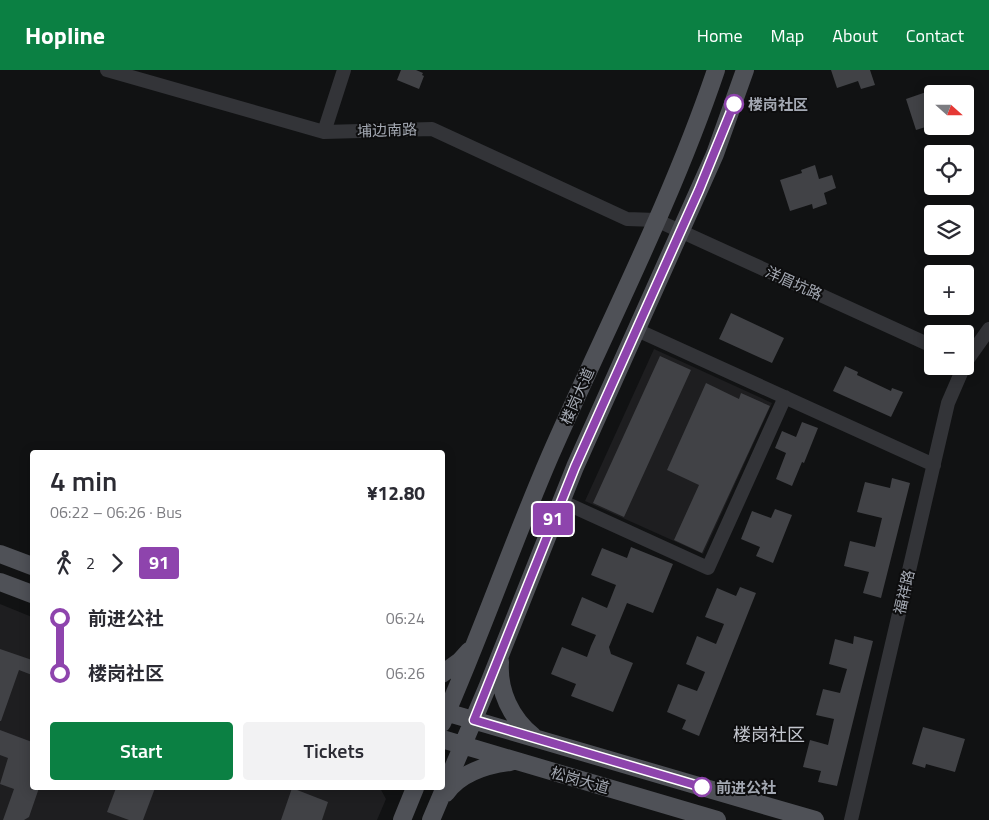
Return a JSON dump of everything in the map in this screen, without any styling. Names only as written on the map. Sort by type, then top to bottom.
[{"type":"main road","name":"楼岗大道","points":[[445,714],[550,456],[690,143],[716,70]]},
{"type":"main road","name":"楼岗大道","points":[[445,787],[474,720],[561,501],[715,154],[745,70]]},
{"type":"main road","points":[[0,554],[30,565]]},
{"type":"main road","points":[[0,582],[30,593]]},
{"type":"main road","points":[[445,672],[460,661],[475,643]]},
{"type":"main road","points":[[500,654],[500,678],[506,701],[519,722],[536,738]]},
{"type":"main road","name":"松岗大道","points":[[445,716],[474,720],[816,820]]},
{"type":"main road","name":"松岗大道","points":[[445,741],[717,820]]},
{"type":"main road","points":[[431,820],[448,790],[461,778],[493,764],[511,762],[528,765]]},
{"type":"main road","points":[[403,816],[408,790]]},
{"type":"main road","points":[[403,816],[414,790]]},
{"type":"main road","name":"楼岗大道","points":[[431,820],[444,790]]},
{"type":"street","name":"埔边南路","points":[[107,70],[324,132],[432,129],[627,219],[656,220]]},
{"type":"street","points":[[324,132],[344,70]]},
{"type":"street","name":"洋眉坑路","points":[[656,220],[924,342]]},
{"type":"street","name":"福祥路","points":[[974,350],[989,329]]},
{"type":"street","points":[[636,330],[934,465]]},
{"type":"street","name":"福祥路","points":[[851,820],[948,403],[960,375]]},
{"type":"street","points":[[561,501],[708,568],[785,397]]},
{"type":"shaded area","points":[[654,349],[772,403],[703,554],[585,501]]},
{"type":"shaded area","points":[[0,604],[30,616],[30,790],[381,790],[386,799],[377,820],[0,820]]},
{"type":"building","points":[[401,70],[416,70],[423,73],[422,75],[424,76],[419,89],[397,80]]},
{"type":"building","points":[[831,70],[870,70],[875,85],[861,89],[858,81],[837,88]]},
{"type":"building","points":[[924,93],[924,128],[916,130],[906,99]]},
{"type":"building","points":[[815,165],[819,179],[832,175],[836,188],[824,193],[827,204],[813,209],[812,204],[790,211],[780,180],[802,173],[801,170]]},
{"type":"building","points":[[731,313],[784,338],[772,363],[719,339]]},
{"type":"building","points":[[660,356],[691,370],[624,517],[593,503]]},
{"type":"building","points":[[845,366],[858,372],[857,375],[891,391],[892,388],[903,392],[891,417],[833,391]]},
{"type":"building","points":[[706,383],[739,399],[741,393],[770,406],[702,553],[674,540],[699,485],[667,470]]},
{"type":"building","points":[[802,422],[818,428],[804,463],[802,462],[792,486],[776,479],[786,453],[775,448],[782,431],[796,437]]},
{"type":"building","points":[[892,478],[910,483],[881,598],[863,593],[869,572],[844,566],[850,541],[875,547],[882,518],[857,512],[865,482],[890,488]]},
{"type":"building","points":[[775,509],[792,515],[773,563],[756,556],[760,547],[741,539],[752,511],[771,518]]},
{"type":"building","points":[[631,547],[673,564],[653,613],[627,603],[609,647],[611,654],[633,663],[613,712],[571,696],[576,684],[551,674],[562,647],[587,657],[596,635],[571,625],[582,597],[607,608],[616,585],[591,575],[602,548],[627,558]]},
{"type":"building","points":[[740,587],[756,593],[699,736],[682,729],[686,720],[667,712],[678,684],[697,691],[701,682],[705,672],[686,664],[697,636],[716,644],[724,624],[705,617],[717,588],[736,596]]},
{"type":"building","points":[[854,636],[873,641],[837,786],[818,782],[821,771],[803,767],[810,740],[828,745],[834,719],[816,715],[823,689],[840,693],[847,669],[829,664],[835,639],[853,644]]},
{"type":"building","points":[[0,649],[30,659],[30,674],[19,670],[0,721]]},
{"type":"building","points":[[923,727],[965,739],[955,772],[926,764],[925,768],[912,764]]},
{"type":"building","points":[[0,730],[30,741],[30,790],[38,790],[29,817],[24,820],[3,820],[14,789],[0,784],[8,758],[0,755]]},
{"type":"building","points":[[115,790],[154,790],[143,820],[129,820],[107,812]]},
{"type":"building","points":[[291,790],[297,790],[328,802],[322,820],[281,820]]},
{"type":"bus line","name":"91","points":[[702,787],[474,720],[575,467],[715,154],[734,104]]},
{"type":"place","name":"楼岗社区","points":[[734,104]]},
{"type":"place","name":"前进公社","points":[[702,787]]},
{"type":"district","name":"楼岗社区","points":[[769,734]]}]
